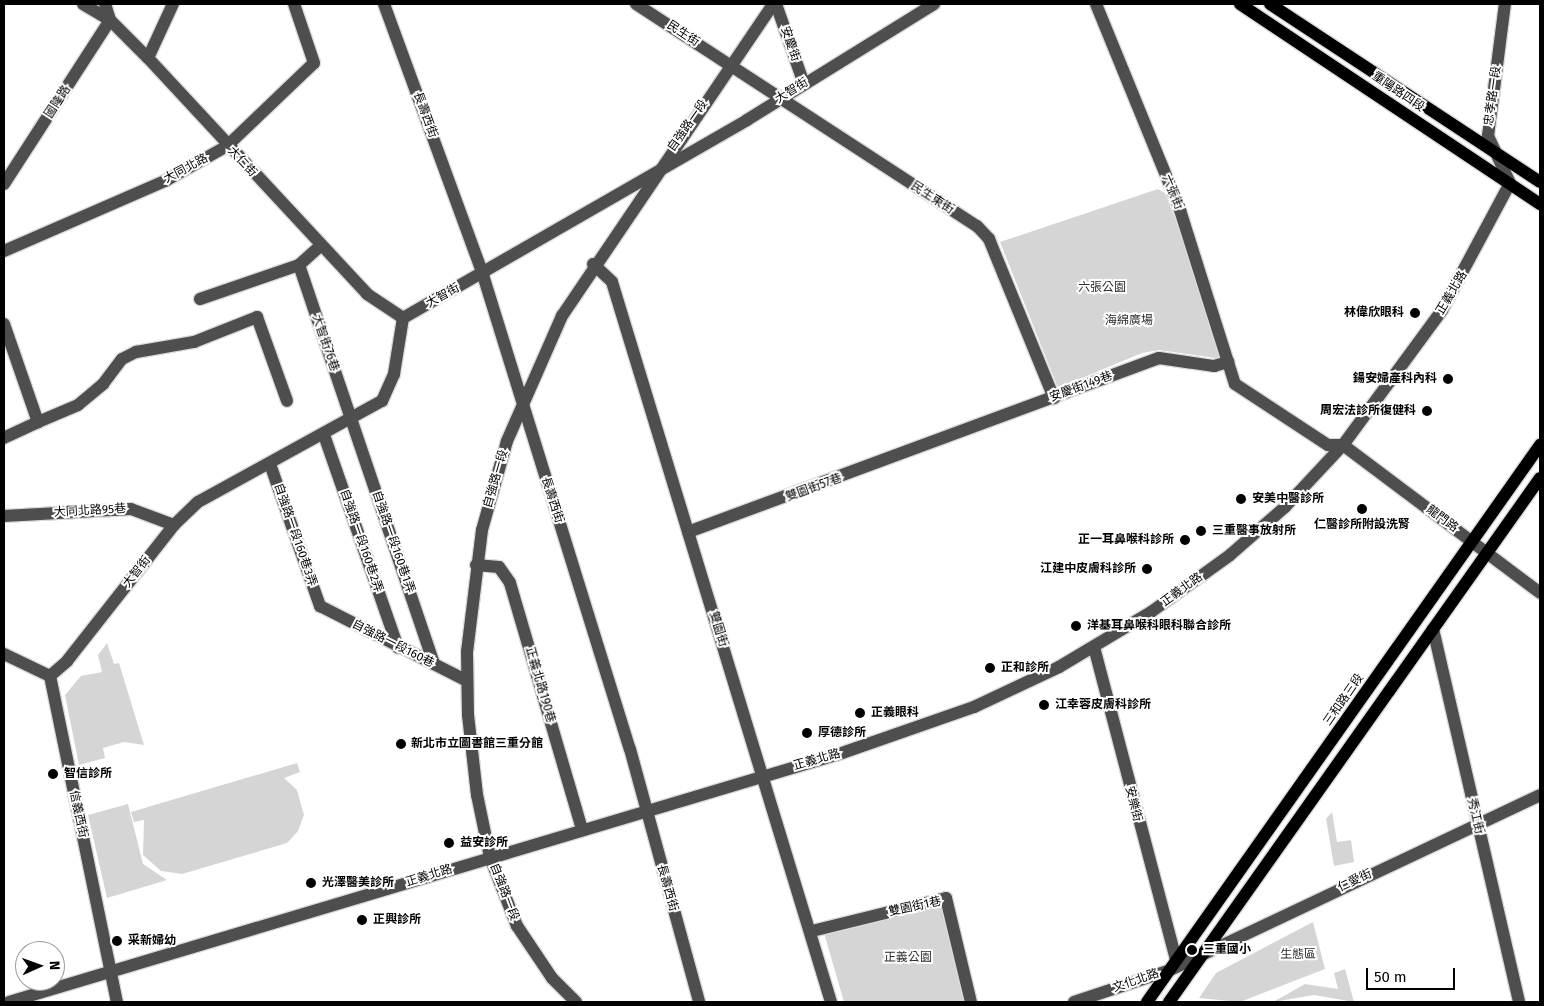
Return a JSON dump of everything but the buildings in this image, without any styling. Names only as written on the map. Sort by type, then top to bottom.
[{"type":"main road","name":"重陽路四段","points":[[1240,4],[1540,204]]},
{"type":"main road","name":"重陽路四段","points":[[1270,4],[1540,182]]},
{"type":"main road","name":"三和路三段","points":[[1147,1002],[1540,445]]},
{"type":"main road","points":[[1169,1002],[1540,478]]},
{"type":"street","name":"大仁街","points":[[83,4],[110,20],[148,58],[367,294],[403,318]]},
{"type":"street","points":[[105,4],[110,20]]},
{"type":"street","points":[[148,58],[174,4]]},
{"type":"street","name":"大同北路","points":[[4,251],[165,180],[228,146],[314,63],[294,4]]},
{"type":"street","name":"長壽西街","points":[[384,4],[483,274],[521,404],[596,636],[699,1002]]},
{"type":"street","name":"民生街","points":[[636,4],[730,64]]},
{"type":"street","name":"自強路一段","points":[[576,1002],[552,978],[517,926],[490,857],[471,754],[467,681],[476,565],[491,495],[521,404],[562,316],[594,264],[655,173],[774,4]]},
{"type":"street","name":"安慶街","points":[[774,4],[804,84]]},
{"type":"street","name":"大智街","points":[[50,676],[68,661],[174,525],[198,502],[375,408],[389,387],[403,318],[483,274],[655,173],[934,4]]},
{"type":"street","name":"六張街","points":[[1096,4],[1180,210],[1235,384],[1328,445],[1344,445]]},
{"type":"street","name":"忠孝路一段","points":[[1505,4],[1488,136],[1510,183]]},
{"type":"street","name":"國隆路","points":[[4,184],[110,20]]},
{"type":"street","name":"民生東街","points":[[730,64],[977,226],[989,239],[1054,398]]},
{"type":"street","name":"正義北路","points":[[9,1002],[30,999],[111,972],[764,776],[974,707],[1094,647],[1230,555],[1285,508],[1344,445],[1442,310],[1510,183]]},
{"type":"street","points":[[200,299],[299,265],[321,245]]},
{"type":"street","name":"雙園街","points":[[594,264],[612,282],[812,931],[831,1002]]},
{"type":"street","name":"大智街76巷","points":[[299,265],[351,420]]},
{"type":"street","points":[[4,438],[78,405],[103,384],[122,359],[136,352],[194,342],[258,317],[287,401]]},
{"type":"street","points":[[4,324],[38,422]]},
{"type":"street","name":"安慶街149巷","points":[[938,442],[1159,358],[1214,366],[1228,362]]},
{"type":"street","name":"自強路一段160巷1弄","points":[[351,420],[434,664]]},
{"type":"street","name":"自強路一段160巷2弄","points":[[324,435],[398,647]]},
{"type":"street","name":"雙園街57巷","points":[[688,532],[938,442]]},
{"type":"street","name":"龍門路","points":[[1344,445],[1540,593]]},
{"type":"street","name":"自強路一段160巷3弄","points":[[270,464],[320,606]]},
{"type":"street","name":"大同北路95巷","points":[[4,516],[131,509],[174,525]]},
{"type":"street","name":"正義北路190巷","points":[[476,565],[499,567],[510,583],[582,830]]},
{"type":"street","name":"自強路一段160巷","points":[[320,606],[467,681]]},
{"type":"street","name":"秀江街","points":[[1433,629],[1519,1002]]},
{"type":"street","name":"安樂街","points":[[1094,647],[1173,965]]},
{"type":"street","points":[[4,654],[50,676]]},
{"type":"street","name":"信義西街","points":[[50,676],[117,1002]]},
{"type":"street","name":"仁愛街","points":[[1173,965],[1540,795]]},
{"type":"street","name":"雙園街1巷","points":[[812,931],[946,898],[971,1002]]},
{"type":"street","name":"文化北路","points":[[1074,1002],[1173,965]]},
{"type":"green space","name":"六張公園","points":[[1158,189],[1165,193],[1193,264],[1223,359],[1159,350],[1142,353],[1058,388],[1000,242]]},
{"type":"green space","points":[[107,643],[114,664],[119,663],[144,745],[124,742],[103,748],[105,758],[79,765],[65,695],[81,676],[102,672],[98,655]]},
{"type":"green space","points":[[297,763],[300,772],[284,778],[297,790],[304,815],[298,831],[287,843],[182,874],[161,871],[143,855],[144,820],[134,822],[131,812]]},
{"type":"green space","points":[[128,804],[143,864],[167,880],[107,898],[88,815]]},
{"type":"green space","points":[[1332,812],[1337,842],[1351,840],[1354,862],[1334,866],[1326,819]]},
{"type":"green space","name":"正義公園","points":[[941,906],[965,1002],[844,1002],[824,933]]},
{"type":"green space","name":"生態區","points":[[1313,922],[1325,969],[1240,1002],[1199,998],[1216,973]]},
{"type":"green space","points":[[1345,969],[1354,1002],[1314,995],[1273,1002],[1305,984],[1338,989],[1334,973]]},
{"type":"place","name":"林偉欣眼科","points":[[1415,313]]},
{"type":"place","name":"鍚安婦產科內科","points":[[1448,379]]},
{"type":"place","name":"周宏法診所復健科","points":[[1427,411]]},
{"type":"place","name":"安美中醫診所","points":[[1241,499]]},
{"type":"place","name":"仁醫診所附設洗腎","points":[[1362,509]]},
{"type":"place","name":"三重醫事放射所","points":[[1201,531]]},
{"type":"place","name":"正一耳鼻喉科診所","points":[[1185,540]]},
{"type":"place","name":"江建中皮膚科診所","points":[[1147,569]]},
{"type":"place","name":"洋基耳鼻喉科眼科聯合診所","points":[[1076,626]]},
{"type":"place","name":"正和診所","points":[[990,668]]},
{"type":"place","name":"江幸蓉皮膚科診所","points":[[1044,705]]},
{"type":"place","name":"正義眼科","points":[[860,713]]},
{"type":"place","name":"厚德診所","points":[[807,733]]},
{"type":"place","name":"新北市立圖書館三重分館","points":[[401,744]]},
{"type":"place","name":"智信診所","points":[[53,774]]},
{"type":"place","name":"益安診所","points":[[449,843]]},
{"type":"place","name":"光澤醫美診所","points":[[311,883]]},
{"type":"place","name":"正興診所","points":[[362,920]]},
{"type":"place","name":"采新婦幼","points":[[117,941]]},
{"type":"place","name":"三重國小","points":[[1192,950]]},
{"type":"park label","name":"海綿廣場","points":[[1129,321]]}]
